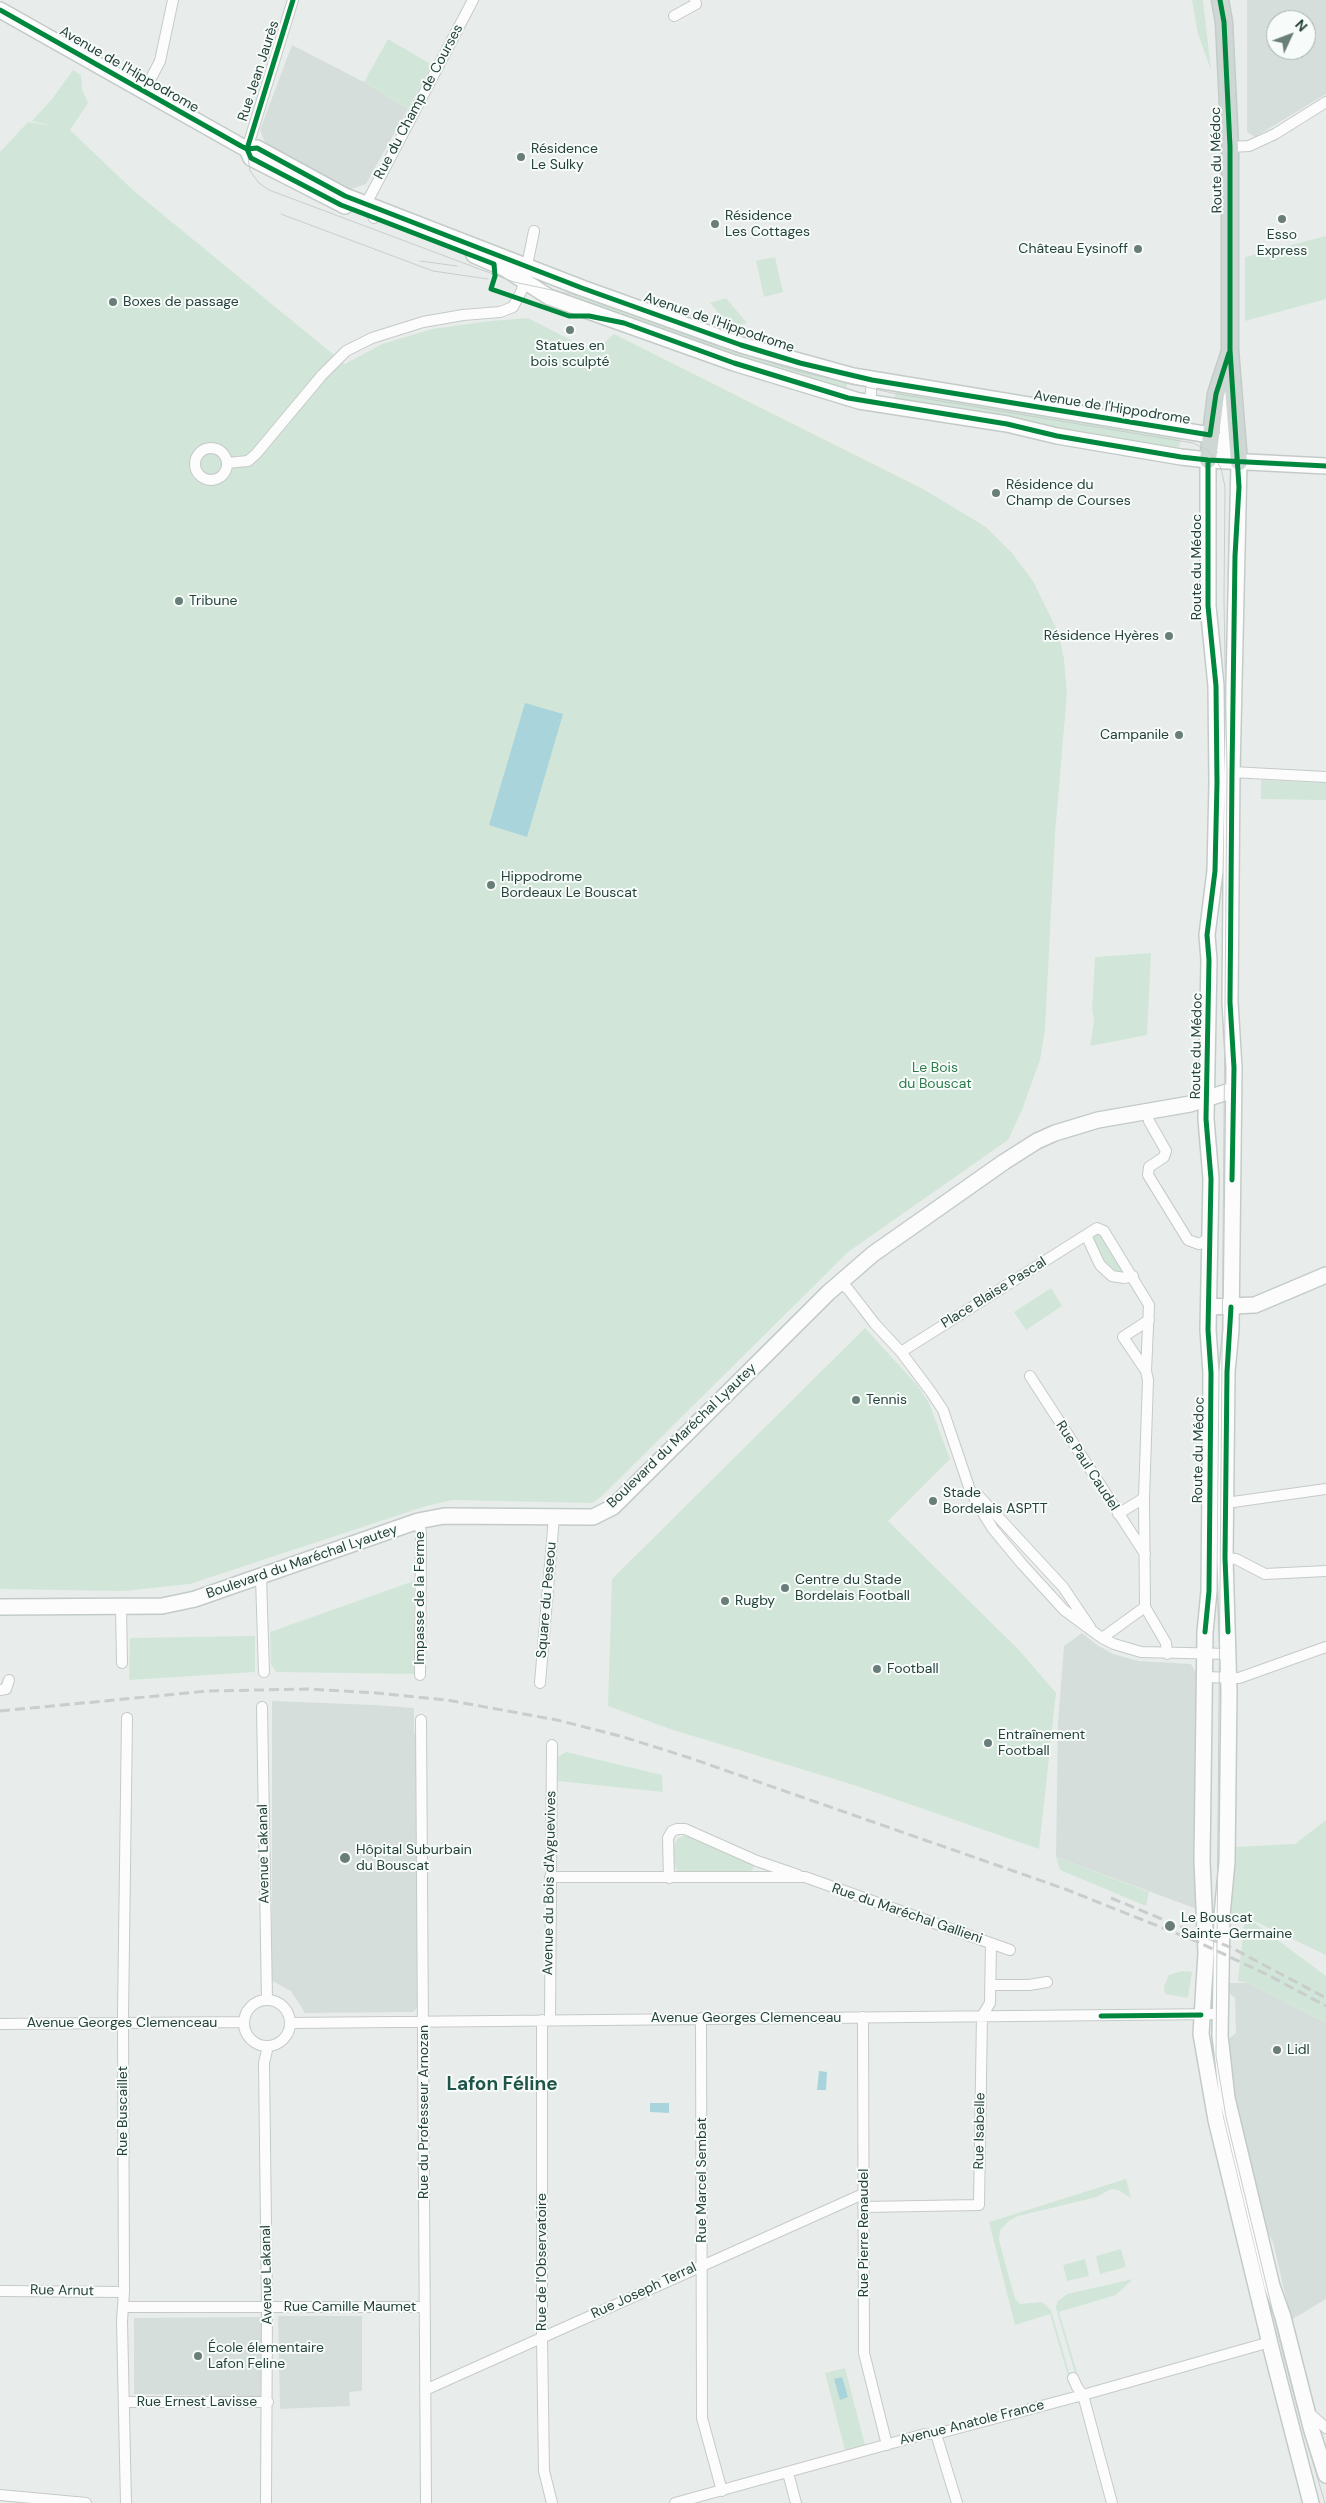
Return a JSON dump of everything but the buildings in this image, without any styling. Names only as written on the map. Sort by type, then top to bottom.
[{"type":"main road","name":"Route du Médoc","points":[[1220,0],[1224,22],[1230,147],[1230,350],[1239,462],[1232,772],[1230,1002],[1233,1090],[1231,1307],[1227,1372],[1225,1558],[1229,1678],[1227,1862],[1222,1915],[1222,2056],[1227,2098],[1272,2286],[1283,2317],[1306,2409],[1326,2475]]},
{"type":"main road","name":"Avenue de l'Hippodrome","points":[[0,10],[247,149],[257,148],[346,196],[527,266],[741,345],[800,363],[872,380],[1210,435]]},
{"type":"main road","name":"Avenue de l'Hippodrome","points":[[247,149],[251,158],[327,198],[504,268],[549,298],[771,375],[870,403],[1007,424],[1057,436],[1208,460],[1326,466]]},
{"type":"main road","name":"Route du Médoc","points":[[1230,350],[1220,378],[1210,435],[1208,460],[1208,613],[1216,686],[1216,783],[1215,871],[1207,935],[1209,969],[1207,1100],[1210,1179],[1208,1330],[1211,1373],[1210,1551],[1204,1677],[1202,1861],[1206,1952],[1201,2015],[1204,2059],[1270,2342],[1311,2503]]},
{"type":"main road","points":[[1210,435],[1239,462]]},
{"type":"main road","name":"Boulevard du Maréchal Lyautey","points":[[0,1607],[121,1607],[178,1604],[261,1577],[418,1521],[444,1516],[593,1517],[613,1507],[840,1283],[873,1254],[1037,1141],[1098,1120],[1207,1100],[1233,1090]]},
{"type":"main road","points":[[1209,1307],[1255,1305],[1326,1276]]},
{"type":"street","name":"Rue Jean Jaurès","points":[[247,149],[292,0]]},
{"type":"street","name":"Rue du Champ de Courses","points":[[366,204],[473,0]]},
{"type":"street","points":[[674,16],[696,4],[695,0]]},
{"type":"street","points":[[144,92],[160,61],[170,1]]},
{"type":"street","points":[[1230,147],[1249,146],[1275,134],[1326,102]]},
{"type":"street","points":[[327,198],[361,207],[366,204],[374,218]]},
{"type":"street","points":[[227,463],[248,461],[256,454],[322,375],[346,351],[395,330],[452,316],[510,310],[518,300],[524,281],[534,232]]},
{"type":"street","points":[[1220,378],[1224,394],[1225,434],[1239,462]]},
{"type":"street","points":[[870,403],[872,380]]},
{"type":"street","points":[[1232,772],[1326,777]]},
{"type":"street","points":[[1147,1112],[1149,1121],[1166,1151],[1164,1157],[1149,1167],[1148,1175],[1188,1240],[1199,1244],[1210,1238]]},
{"type":"street","points":[[1133,1276],[1124,1278],[1112,1276],[1100,1265],[1086,1235],[1101,1228],[1133,1276],[1149,1305],[1144,1498],[1145,1607],[1166,1643],[1166,1654]]},
{"type":"street","name":"Place Blaise Pascal","points":[[902,1352],[1086,1235]]},
{"type":"street","points":[[840,1283],[848,1289],[875,1324],[902,1352],[943,1410],[970,1490],[978,1506],[1009,1548],[1064,1610],[1102,1638],[1114,1644],[1141,1652],[1228,1654]]},
{"type":"street","points":[[1146,1371],[1123,1337],[1149,1320]]},
{"type":"street","name":"Rue Paul Caudel","points":[[1030,1376],[1118,1514],[1146,1554]]},
{"type":"street","points":[[968,1480],[978,1495],[1072,1600],[1090,1628]]},
{"type":"street","points":[[1226,1503],[1326,1489]]},
{"type":"street","points":[[1118,1514],[1144,1498]]},
{"type":"street","name":"Square du Peseou","points":[[540,1683],[554,1517]]},
{"type":"street","name":"Impasse de la Ferme","points":[[418,1521],[421,1532],[420,1674]]},
{"type":"street","points":[[1009,1548],[1018,1539]]},
{"type":"street","points":[[1225,1558],[1236,1559],[1265,1574],[1326,1571]]},
{"type":"street","points":[[261,1577],[264,1672]]},
{"type":"street","points":[[1064,1610],[1072,1600]]},
{"type":"street","points":[[121,1607],[122,1663]]},
{"type":"street","points":[[1102,1638],[1145,1607]]},
{"type":"street","points":[[1204,1677],[1229,1678],[1248,1675],[1326,1647]]},
{"type":"street","points":[[0,1690],[6,1689],[10,1680]]},
{"type":"street","name":"Avenue Lakanal","points":[[262,1708],[267,2000]]},
{"type":"street","name":"Rue Buscaillet","points":[[126,2503],[122,2321],[124,2306],[123,2022],[127,1718]]},
{"type":"street","name":"Rue du Professeur Arnozan","points":[[422,1720],[426,2503]]},
{"type":"street","name":"Avenue du Bois d'Ayguevives","points":[[546,2020],[552,1746]]},
{"type":"street","name":"Rue du Maréchal Gallieni","points":[[669,1878],[668,1838],[677,1829],[685,1829],[757,1861],[1010,1950]]},
{"type":"street","name":"Rue du Maréchal Gallieni","points":[[550,1878],[804,1878]]},
{"type":"street","name":"Rue Isabelle","points":[[863,2207],[979,2205],[982,2016],[990,2003],[991,1943]]},
{"type":"street","points":[[990,1986],[1029,1985],[1046,1982]]},
{"type":"street","points":[[267,2000],[284,2007],[290,2023],[286,2037],[281,2042],[268,2046],[251,2039],[247,2034],[244,2022],[252,2007],[267,2000]]},
{"type":"street","name":"Avenue Georges Clemenceau","points":[[290,2023],[1221,2014]]},
{"type":"street","name":"Rue Pierre Renaudel","points":[[863,2017],[864,2352],[887,2445]]},
{"type":"street","name":"Rue Marcel Sembat","points":[[701,2018],[702,2418],[722,2491]]},
{"type":"street","name":"Rue de l'Observatoire","points":[[546,2020],[542,2338],[544,2471],[552,2503]]},
{"type":"street","name":"Avenue Georges Clemenceau","points":[[0,2024],[244,2022]]},
{"type":"street","name":"Avenue Lakanal","points":[[266,2503],[268,2306],[264,2063],[268,2046]]},
{"type":"street","name":"Rue Joseph Terral","points":[[425,2390],[702,2264],[863,2194]]},
{"type":"street","name":"Rue Arnut","points":[[0,2290],[124,2292]]},
{"type":"street","name":"Rue Camille Maumet","points":[[124,2306],[425,2307]]},
{"type":"street","name":"Avenue Anatole France","points":[[675,2503],[925,2434],[936,2434],[1083,2395],[1270,2342]]},
{"type":"street","points":[[1073,2378],[1083,2395],[1112,2503]]},
{"type":"street","name":"Rue Ernest Lavisse","points":[[125,2402],[268,2402]]},
{"type":"street","points":[[1306,2409],[1326,2428]]},
{"type":"street","points":[[936,2434],[957,2503]]},
{"type":"street","points":[[788,2473],[796,2503]]},
{"type":"street","points":[[0,2495],[86,2503]]},
{"type":"shaded area","points":[[1247,0],[1326,0],[1326,94],[1255,137],[1247,132]]},
{"type":"shaded area","points":[[292,45],[364,82],[408,109],[366,184],[351,189],[265,143],[260,130]]},
{"type":"shaded area","points":[[1082,1633],[1097,1645],[1113,1654],[1139,1661],[1191,1664],[1196,1673],[1197,1909],[1056,1857],[1058,1722],[1064,1646]]},
{"type":"shaded area","name":"Hôpital Suburbain du Bouscat","points":[[272,1701],[414,1708],[414,1732],[417,1736],[418,2007],[413,2012],[305,2013],[291,1991],[272,1981]]},
{"type":"shaded area","points":[[1227,1983],[1248,1983],[1326,2023],[1326,2299],[1291,2320],[1273,2242],[1266,2229],[1234,2101],[1227,2040],[1236,2033],[1235,1998],[1227,1991]]},
{"type":"shaded area","points":[[278,2316],[362,2316],[362,2391],[349,2392],[350,2406],[280,2409]]},
{"type":"shaded area","name":"École élementaire Lafon Feline","points":[[263,2317],[263,2397],[134,2394],[134,2318]]},
{"type":"green space","points":[[1192,0],[1203,0],[1211,70],[1198,34]]},
{"type":"green space","points":[[388,39],[432,65],[408,109],[364,82]]},
{"type":"green space","name":"Hippodrome Bordeaux Le Bouscat","points":[[73,70],[81,75],[82,89],[88,103],[70,130],[134,191],[345,364],[382,344],[432,329],[490,321],[528,318],[594,352],[614,334],[923,489],[986,527],[1012,553],[1033,581],[1058,632],[1064,659],[1067,693],[1055,834],[1045,1029],[1040,1060],[1022,1110],[1008,1140],[848,1252],[601,1497],[592,1503],[452,1500],[423,1507],[190,1584],[123,1591],[0,1589],[0,152],[28,122],[53,126],[32,121],[52,99]]},
{"type":"green space","points":[[1326,236],[1326,299],[1245,321],[1245,257]]},
{"type":"green space","points":[[775,257],[783,292],[764,297],[756,261]]},
{"type":"green space","points":[[574,292],[761,358],[848,382],[845,392],[807,382],[572,301]]},
{"type":"green space","points":[[726,298],[747,323],[731,328],[710,303]]},
{"type":"green space","points":[[896,391],[1181,437],[1179,448],[893,402]]},
{"type":"green space","points":[[1261,780],[1326,783],[1326,800],[1261,799]]},
{"type":"green space","points":[[1151,953],[1147,1035],[1090,1046],[1094,1021],[1092,1008],[1095,957]]},
{"type":"green space","points":[[1099,1233],[1123,1270],[1119,1274],[1104,1263],[1092,1238],[1092,1235]]},
{"type":"green space","points":[[1051,1288],[1062,1306],[1026,1330],[1014,1312]]},
{"type":"green space","name":"Centre du Stade Bordelais Football","points":[[865,1328],[917,1385],[929,1403],[950,1459],[888,1521],[1019,1650],[1056,1693],[1039,1849],[857,1786],[670,1729],[608,1706],[612,1579]]},
{"type":"green space","points":[[414,1581],[414,1674],[276,1672],[271,1664],[270,1632]]},
{"type":"green space","points":[[255,1636],[255,1672],[129,1680],[130,1638]]},
{"type":"green space","points":[[566,1752],[662,1775],[663,1792],[558,1781],[558,1757]]},
{"type":"green space","points":[[1326,1820],[1326,1955],[1248,1918],[1326,1976],[1326,2023],[1248,1983],[1238,1981],[1245,1916],[1228,1915],[1233,1887],[1233,1847],[1295,1844]]},
{"type":"green space","points":[[683,1836],[690,1836],[754,1865],[753,1869],[750,1872],[678,1872],[674,1864],[674,1845],[677,1839]]},
{"type":"green space","points":[[1056,1857],[1149,1892],[1146,1906],[1060,1870]]},
{"type":"green space","points":[[1182,1971],[1192,1972],[1188,1998],[1165,1994],[1164,1986],[1169,1975]]},
{"type":"green space","points":[[1126,2179],[1131,2198],[1118,2190],[1111,2189],[1097,2197],[1018,2216],[1009,2221],[1000,2230],[999,2240],[1015,2299],[1020,2304],[1042,2302],[1051,2310],[1071,2379],[1069,2379],[1050,2314],[1015,2325],[989,2222]]},
{"type":"green space","points":[[1121,2249],[1126,2267],[1100,2274],[1096,2256]]},
{"type":"green space","points":[[1085,2259],[1089,2276],[1067,2281],[1063,2265]]},
{"type":"green space","points":[[1133,2279],[1116,2295],[1059,2312],[1078,2376],[1076,2377],[1056,2308],[1057,2302],[1067,2294]]},
{"type":"green space","points":[[845,2368],[865,2445],[845,2450],[825,2373]]},
{"type":"water","points":[[525,703],[563,714],[527,837],[489,825]]},
{"type":"water","points":[[819,2071],[827,2072],[826,2090],[817,2090]]},
{"type":"water","points":[[650,2103],[669,2103],[669,2113],[650,2112]]},
{"type":"water","points":[[842,2377],[848,2397],[840,2400],[834,2379]]},
{"type":"tram line","points":[[293,0],[247,149],[250,171],[259,183],[269,190],[514,282],[580,296],[706,342],[797,371],[892,393],[1193,443],[1209,451],[1221,468],[1225,487],[1224,601],[1227,772],[1216,2056],[1226,2117],[1283,2354],[1325,2503]]},
{"type":"tram line","points":[[281,214],[433,271],[488,279]]},
{"type":"tram line","points":[[420,261],[457,266]]},
{"type":"railway","points":[[0,1711],[208,1691],[308,1689],[447,1700],[557,1720],[620,1736],[690,1758],[1065,1889],[1198,1942],[1268,1975],[1326,2006]]},
{"type":"railway","points":[[1111,1898],[1232,1948],[1326,1998]]},
{"type":"cycle path","points":[[247,149],[293,0]]},
{"type":"cycle path","points":[[1220,0],[1224,22],[1230,147],[1230,350],[1239,487],[1235,556],[1232,772],[1230,1002],[1234,1068],[1232,1180]]},
{"type":"cycle path","points":[[0,10],[241,146],[247,149],[257,148],[345,196],[582,288],[741,345],[800,363],[872,380],[1210,435]]},
{"type":"cycle path","points":[[247,149],[251,158],[341,205],[494,264],[495,276],[491,289],[569,316],[589,316],[624,323],[734,363],[848,398],[1007,424],[1057,436],[1181,457],[1326,466]]},
{"type":"cycle path","points":[[1210,435],[1216,394],[1229,353]]},
{"type":"cycle path","points":[[1205,1632],[1209,1591],[1211,1373],[1208,1330],[1211,1179],[1206,1119],[1209,960],[1207,935],[1215,871],[1217,783],[1216,686],[1208,606],[1208,460]]},
{"type":"cycle path","points":[[1228,1632],[1225,1558],[1227,1372],[1231,1307]]},
{"type":"cycle path","points":[[1101,2016],[1201,2015]]},
{"type":"place","name":"Résidence Le Sulky","points":[[521,157]]},
{"type":"place","name":"Esso Express","points":[[1282,219]]},
{"type":"place","name":"Résidence Les Cottages","points":[[715,224]]},
{"type":"place","name":"Château Eysinoff","points":[[1138,249]]},
{"type":"place","name":"Boxes de passage","points":[[113,302]]},
{"type":"place","name":"Statues en bois sculpté","points":[[570,330]]},
{"type":"place","name":"Résidence du Champ de Courses","points":[[996,493]]},
{"type":"place","name":"Tribune","points":[[179,601]]},
{"type":"place","name":"Résidence Hyères","points":[[1169,636]]},
{"type":"place","name":"Campanile","points":[[1179,735]]},
{"type":"place","name":"Hippodrome Bordeaux Le Bouscat","points":[[491,885]]},
{"type":"place","name":"Tennis","points":[[856,1400]]},
{"type":"place","name":"Stade Bordelais ASPTT","points":[[933,1501]]},
{"type":"place","name":"Centre du Stade Bordelais Football","points":[[785,1588]]},
{"type":"place","name":"Rugby","points":[[725,1601]]},
{"type":"place","name":"Football","points":[[877,1669]]},
{"type":"place","name":"Entraînement Football","points":[[988,1743]]},
{"type":"place","name":"Hôpital Suburbain du Bouscat","points":[[345,1858]]},
{"type":"place","name":"Le Bouscat Sainte-Germaine","points":[[1170,1926]]},
{"type":"place","name":"Lidl","points":[[1277,2050]]},
{"type":"place","name":"École élementaire Lafon Feline","points":[[198,2356]]},
{"type":"district","name":"Lafon Féline","points":[[502,2085]]},
{"type":"park label","name":"Le Bois du Bouscat","points":[[935,1076]]}]
